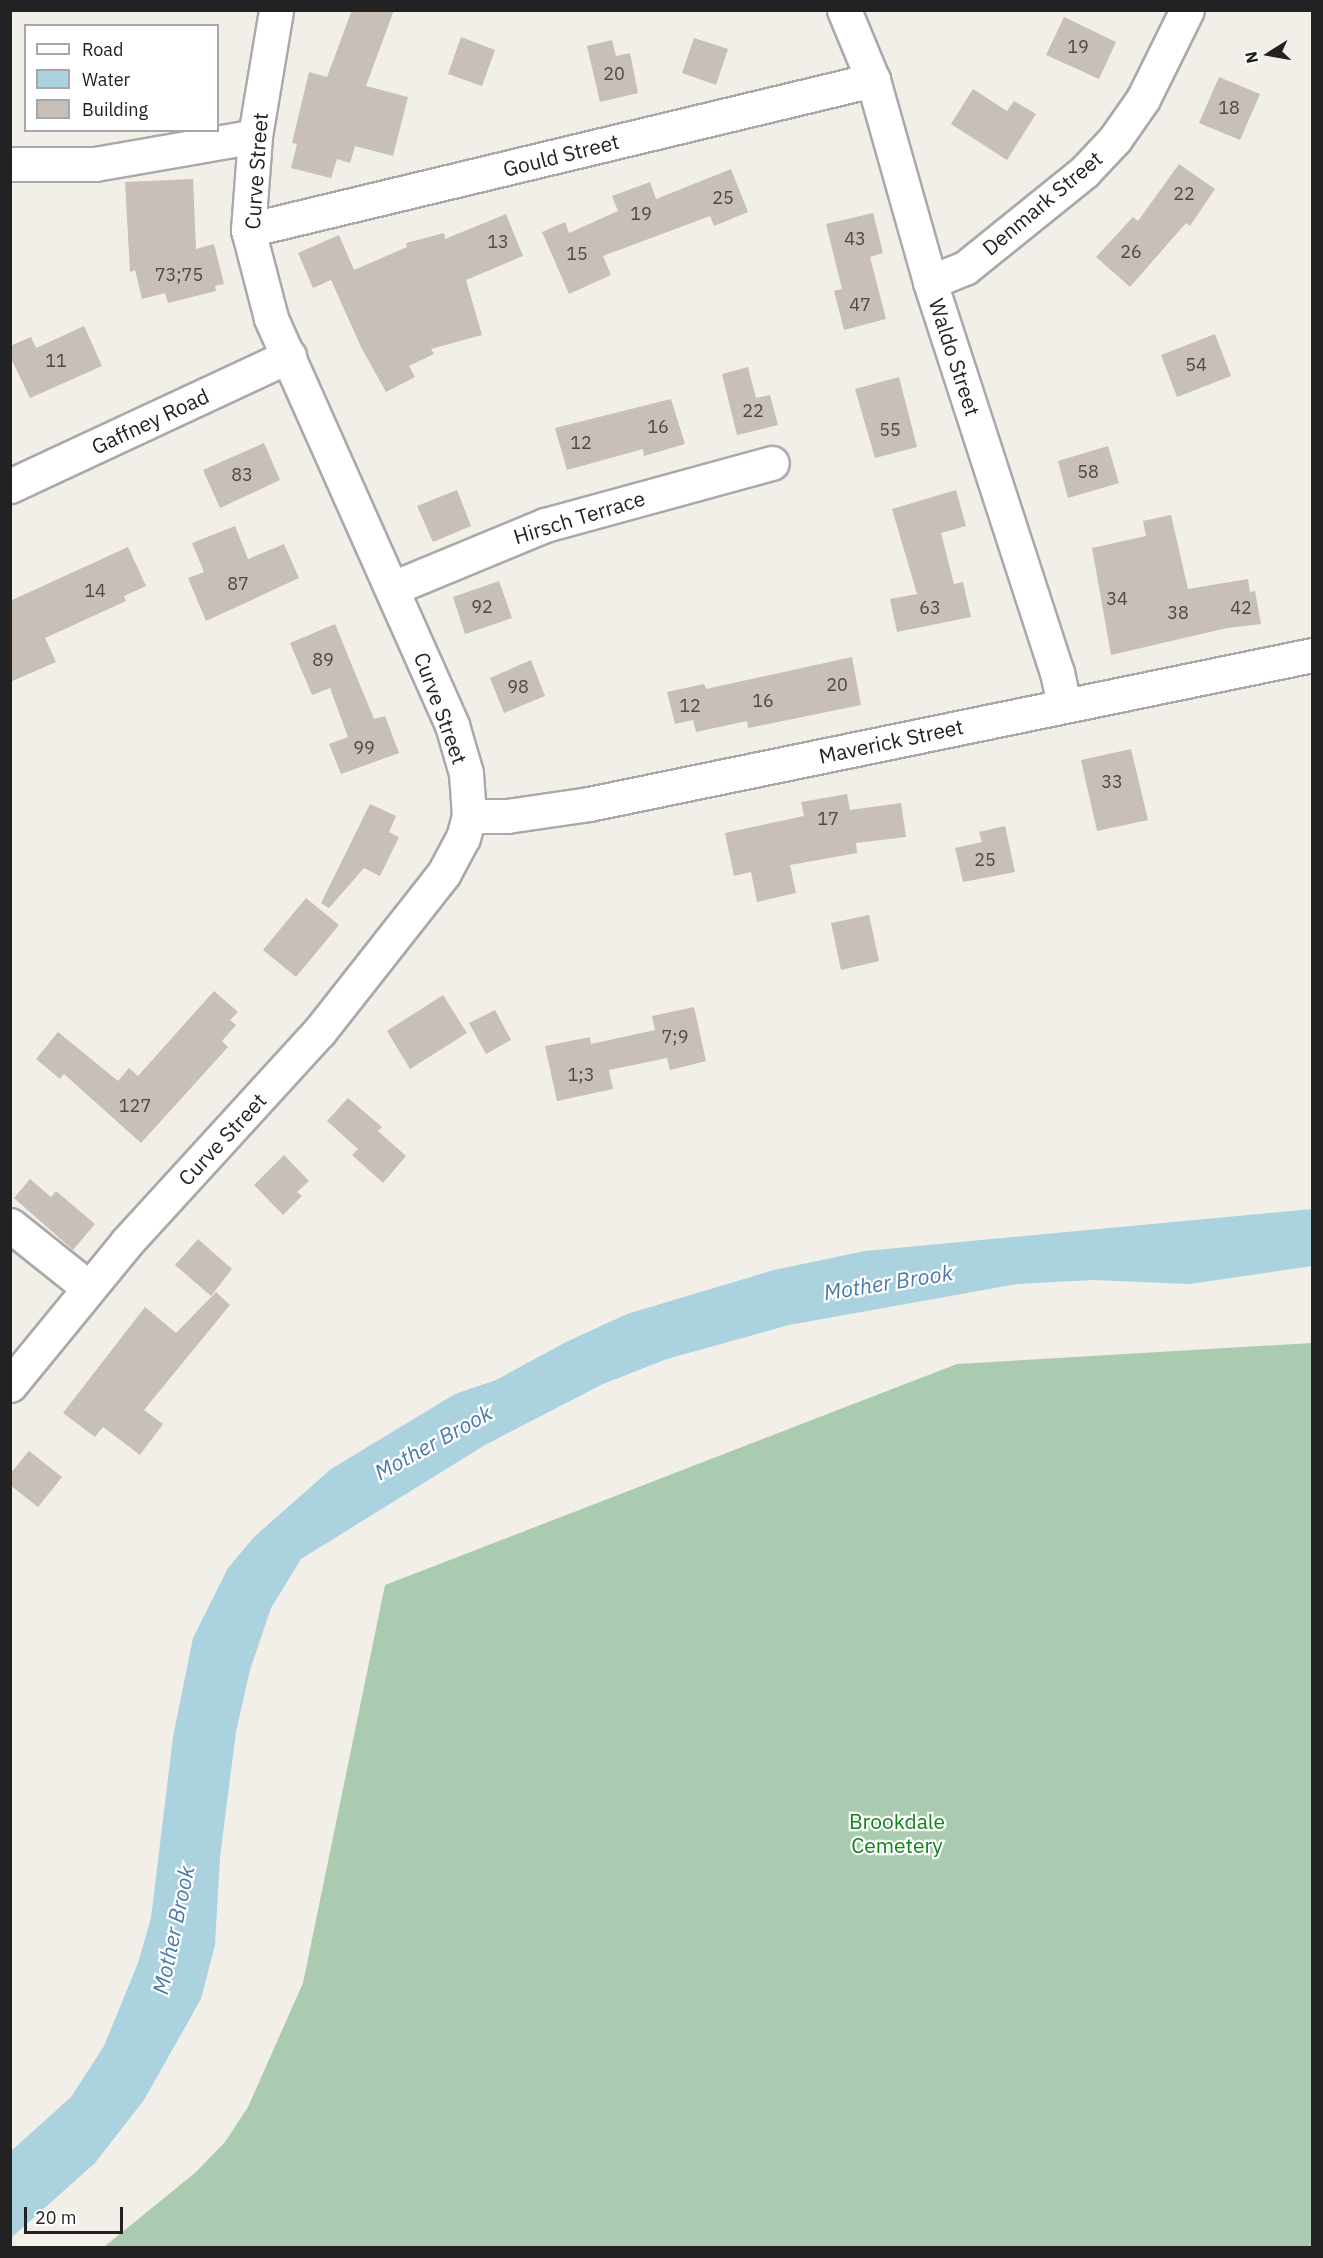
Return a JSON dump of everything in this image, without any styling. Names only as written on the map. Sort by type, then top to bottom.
[{"type":"street","name":"Curve Street","points":[[10,1385],[89,1288],[319,1032],[444,873],[464,838],[469,816],[469,794],[458,742],[393,588],[271,318],[248,230],[255,136],[276,10]]},
{"type":"street","name":"Waldo Street","points":[[844,10],[873,80],[930,282],[1057,672],[1064,705]]},
{"type":"street","name":"Denmark Street","points":[[930,282],[965,268],[1085,171],[1115,139],[1143,99],[1187,10]]},
{"type":"street","name":"Gould Street","points":[[248,230],[873,80]]},
{"type":"street","points":[[10,164],[95,164],[255,136]]},
{"type":"street","name":"Gaffney Road","points":[[10,486],[290,356]]},
{"type":"street","name":"Hirsch Terrace","points":[[393,588],[545,525],[772,463]]},
{"type":"street","name":"Maverick Street","points":[[469,816],[518,815],[590,804],[1312,655]]},
{"type":"street","points":[[10,1226],[89,1288]]},
{"type":"green space","name":"Brookdale Cemetery","points":[[1312,1343],[1312,2247],[104,2247],[196,2172],[225,2142],[248,2107],[303,1983],[385,1585],[957,1364]]},
{"type":"water","name":"Mother Brook","points":[[1312,1209],[1312,1266],[1190,1284],[1093,1280],[1017,1284],[789,1325],[667,1359],[603,1384],[485,1445],[301,1559],[271,1608],[250,1670],[236,1732],[220,1857],[215,1945],[201,1999],[144,2100],[95,2163],[11,2238],[11,2151],[71,2097],[104,2046],[138,1963],[151,1918],[173,1737],[193,1638],[228,1568],[254,1537],[331,1469],[455,1394],[496,1380],[566,1342],[627,1314],[774,1270],[865,1251]]},
{"type":"building","points":[[352,10],[394,10],[366,86],[408,97],[393,156],[355,146],[350,163],[337,159],[331,178],[291,168],[297,144],[292,143],[309,72],[327,77]]},
{"type":"building","points":[[1064,17],[1116,42],[1099,79],[1046,55]]},
{"type":"building","points":[[461,37],[495,50],[482,86],[448,74]]},
{"type":"building","points":[[694,38],[728,49],[716,85],[682,73]]},
{"type":"building","points":[[612,40],[616,56],[630,53],[638,93],[600,102],[587,46]]},
{"type":"building","points":[[1219,77],[1260,94],[1240,140],[1199,123]]},
{"type":"building","points":[[973,89],[1007,111],[1014,101],[1036,114],[1007,160],[951,124]]},
{"type":"building","points":[[1179,164],[1215,189],[1190,226],[1186,223],[1130,287],[1096,257],[1133,217],[1138,221]]},
{"type":"building","points":[[731,169],[748,212],[714,226],[710,216],[603,256],[611,275],[569,294],[542,232],[565,222],[569,233],[618,211],[612,196],[650,182],[656,199]]},
{"type":"building","points":[[193,179],[196,249],[214,244],[224,284],[215,286],[216,291],[168,303],[165,293],[142,299],[135,270],[130,272],[125,182]]},
{"type":"building","points":[[873,213],[883,253],[870,257],[886,319],[844,330],[834,291],[842,289],[826,224]]},
{"type":"building","points":[[506,214],[523,256],[466,280],[482,335],[431,349],[434,354],[409,366],[415,377],[386,392],[361,347],[331,280],[313,288],[298,253],[339,235],[354,270],[407,247],[406,243],[444,233],[445,239]]},
{"type":"building","points":[[84,326],[102,366],[30,398],[10,356],[10,346],[31,337],[36,348]]},
{"type":"building","points":[[1215,334],[1231,376],[1177,397],[1161,355]]},
{"type":"building","points":[[748,367],[756,398],[770,395],[778,425],[737,435],[722,374]]},
{"type":"building","points":[[899,377],[917,447],[875,458],[855,389]]},
{"type":"building","points":[[671,399],[685,444],[644,456],[643,449],[567,470],[555,428]]},
{"type":"building","points":[[264,443],[280,480],[220,508],[203,470]]},
{"type":"building","points":[[1108,446],[1119,483],[1068,498],[1058,461]]},
{"type":"building","points":[[457,490],[471,526],[433,542],[417,506]]},
{"type":"building","points":[[956,490],[966,526],[941,533],[954,584],[963,582],[971,617],[897,632],[890,599],[917,594],[892,509]]},
{"type":"building","points":[[1171,515],[1188,589],[1248,579],[1250,592],[1255,591],[1261,624],[1227,628],[1111,655],[1092,548],[1146,536],[1143,521]]},
{"type":"building","points":[[235,526],[248,559],[284,544],[299,578],[206,621],[188,578],[204,572],[192,543]]},
{"type":"building","points":[[128,547],[146,586],[124,596],[126,601],[45,638],[56,662],[10,682],[10,601]]},
{"type":"building","points":[[499,581],[512,618],[465,634],[453,597]]},
{"type":"building","points":[[335,624],[374,719],[385,716],[399,753],[341,774],[329,744],[348,737],[330,688],[312,695],[290,643]]},
{"type":"building","points":[[852,657],[861,705],[748,728],[747,721],[696,732],[693,720],[675,724],[667,692],[704,684],[706,689]]},
{"type":"building","points":[[531,660],[545,696],[504,713],[490,678]]},
{"type":"building","points":[[1131,749],[1148,820],[1097,831],[1081,760]]},
{"type":"building","points":[[847,794],[850,810],[901,803],[906,837],[856,843],[857,853],[790,865],[796,893],[757,902],[751,872],[734,876],[725,833],[804,816],[801,802]]},
{"type":"building","points":[[370,804],[396,816],[389,832],[399,837],[380,876],[364,868],[329,908],[321,903]]},
{"type":"building","points":[[1005,826],[1015,872],[963,882],[955,848],[982,842],[979,832]]},
{"type":"building","points":[[306,898],[339,925],[296,977],[263,950]]},
{"type":"building","points":[[869,915],[879,961],[841,970],[831,923]]},
{"type":"building","points":[[214,991],[238,1012],[230,1020],[236,1025],[222,1041],[228,1047],[141,1143],[64,1074],[60,1079],[36,1059],[58,1032],[118,1081],[129,1068],[138,1076]]},
{"type":"building","points":[[443,995],[467,1033],[410,1069],[387,1031]]},
{"type":"building","points":[[694,1007],[706,1061],[670,1070],[667,1058],[609,1070],[613,1089],[557,1101],[545,1046],[590,1037],[591,1044],[655,1030],[652,1016]]},
{"type":"building","points":[[495,1010],[511,1040],[486,1054],[469,1023]]},
{"type":"building","points":[[348,1098],[382,1127],[378,1131],[406,1156],[383,1183],[352,1155],[358,1149],[327,1121]]},
{"type":"building","points":[[284,1155],[309,1181],[297,1192],[302,1196],[283,1215],[254,1185]]},
{"type":"building","points":[[30,1179],[51,1197],[56,1191],[95,1224],[73,1250],[14,1198]]},
{"type":"building","points":[[198,1239],[232,1269],[211,1296],[175,1265]]},
{"type":"building","points":[[216,1292],[230,1305],[144,1410],[163,1424],[140,1455],[103,1427],[95,1437],[63,1413],[145,1307],[176,1333]]},
{"type":"building","points":[[29,1451],[62,1477],[38,1507],[10,1485],[10,1474]]}]
